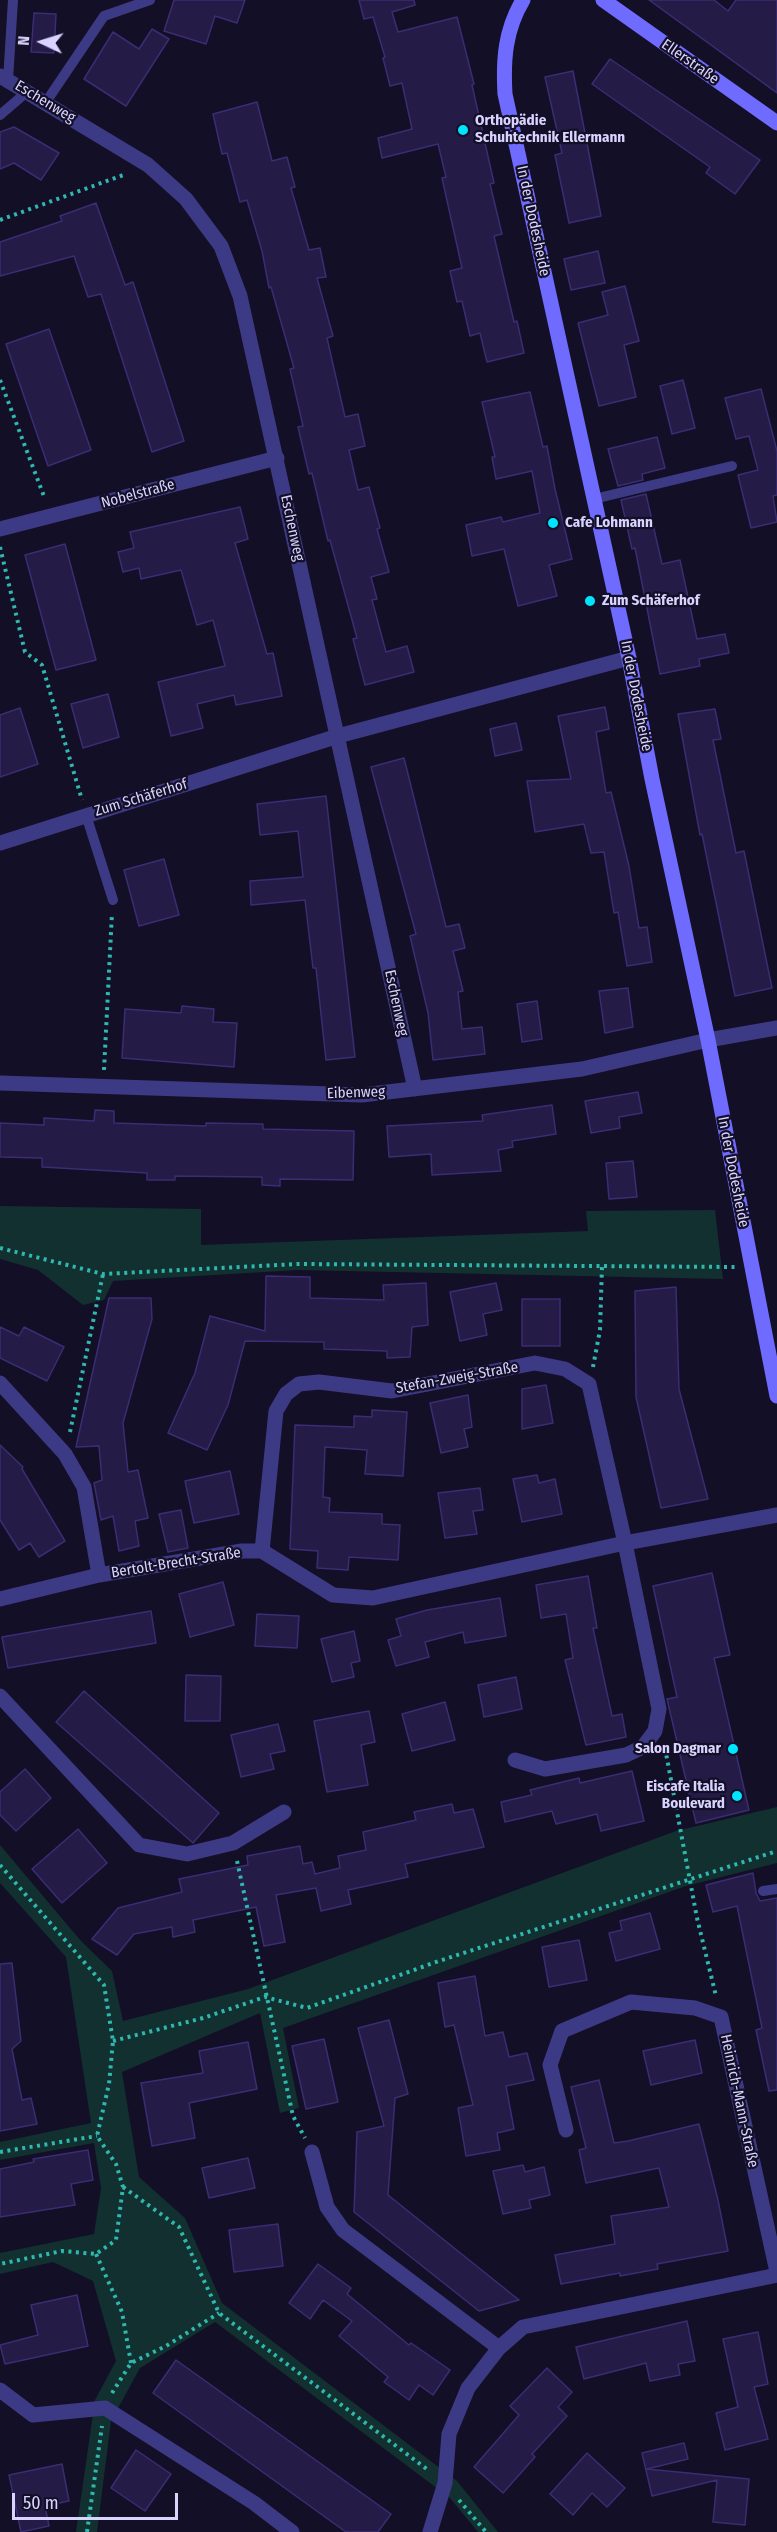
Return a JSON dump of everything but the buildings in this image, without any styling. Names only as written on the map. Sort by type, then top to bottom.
[{"type":"street","name":"In der Dodesheide","points":[[523,0],[507,36],[503,63],[505,94],[629,657],[652,779],[708,1040],[777,1396]]},
{"type":"street","name":"Ellerstraße","points":[[603,0],[777,123]]},
{"type":"street","name":"Eschenweg","points":[[4,78],[148,165],[186,199],[221,246],[240,296],[415,1089]]},
{"type":"street","name":"Nobelstraße","points":[[0,529],[277,458]]},
{"type":"street","name":"Zum Schäferhof","points":[[0,843],[338,736],[629,657]]},
{"type":"street","name":"Eibenweg","points":[[0,1083],[362,1095],[582,1069],[708,1040],[777,1028]]},
{"type":"street","name":"Stefan-Zweig-Straße","points":[[262,1551],[276,1411],[286,1394],[299,1384],[320,1382],[392,1390],[535,1363],[565,1369],[589,1384]]},
{"type":"street","points":[[0,1383],[65,1454],[84,1486],[99,1575]]},
{"type":"street","points":[[515,1760],[544,1769],[626,1755],[644,1747],[655,1731],[659,1709],[589,1384]]},
{"type":"street","name":"Bertolt-Brecht-Straße","points":[[0,1599],[99,1575],[242,1551],[262,1551],[333,1594],[373,1598],[625,1544],[777,1515]]},
{"type":"street","points":[[0,1696],[139,1845],[187,1854],[233,1843],[284,1812]]},
{"type":"street","name":"Heinrich-Mann-Straße","points":[[430,2532],[445,2483],[449,2434],[468,2388],[499,2348],[523,2327],[777,2273],[721,2017],[695,2008],[631,2002],[562,2031],[550,2066],[566,2130]]},
{"type":"street","points":[[312,2152],[327,2207],[343,2230],[499,2348]]},
{"type":"street","points":[[0,2390],[33,2415],[105,2408],[254,2503],[292,2532]]},
{"type":"lane","points":[[4,78],[13,0]]},
{"type":"lane","points":[[46,102],[104,16],[150,0]]},
{"type":"lane","points":[[0,115],[28,91]]},
{"type":"lane","points":[[594,499],[732,466]]},
{"type":"lane","points":[[86,815],[113,900]]},
{"type":"lane","points":[[763,1891],[777,1889]]},
{"type":"path","points":[[0,220],[148,165]]},
{"type":"path","points":[[0,380],[51,517]]},
{"type":"path","points":[[0,547],[25,652],[42,665],[86,815]]},
{"type":"path","points":[[103,1085],[113,900]]},
{"type":"path","points":[[0,1248],[103,1274],[298,1264],[752,1268]]},
{"type":"path","points":[[589,1384],[600,1330],[602,1266]]},
{"type":"path","points":[[65,1454],[103,1274]]},
{"type":"path","points":[[655,1731],[664,1744],[690,1878],[721,2017]]},
{"type":"path","points":[[233,1843],[265,1997],[293,2116],[312,2152]]},
{"type":"path","points":[[113,2041],[203,2018],[265,1997],[307,2008],[690,1878],[777,1851]]},
{"type":"path","points":[[0,1865],[104,1986],[113,2041],[109,2084],[97,2136],[116,2164],[123,2187],[116,2240],[96,2254],[62,2251],[0,2264]]},
{"type":"path","points":[[0,2152],[97,2136]]},
{"type":"path","points":[[123,2187],[179,2227],[219,2313],[445,2483],[486,2532]]},
{"type":"path","points":[[96,2254],[122,2312],[131,2363]]},
{"type":"path","points":[[87,2532],[105,2408],[122,2373],[131,2363],[166,2346],[219,2313]]},
{"type":"green space","points":[[0,1206],[201,1209],[201,1245],[588,1231],[586,1211],[715,1210],[723,1279],[298,1270],[113,1281],[104,1300],[83,1305],[38,1270],[0,1259]]},
{"type":"green space","points":[[777,1807],[777,1863],[686,1886],[283,2028],[299,2108],[280,2113],[260,2013],[122,2072],[139,2177],[185,2218],[222,2303],[457,2481],[498,2532],[478,2532],[450,2498],[215,2322],[140,2368],[111,2421],[97,2532],[76,2532],[95,2400],[116,2361],[93,2281],[53,2262],[0,2274],[0,2253],[94,2234],[101,2188],[94,2143],[0,2160],[0,2142],[91,2123],[66,1957],[0,1883],[0,1845],[81,1941],[112,1971],[123,2021],[248,1989],[676,1831]]},
{"type":"place","name":"Orthopädie Schuhtechnik Ellermann","points":[[463,130]]},
{"type":"place","name":"Cafe Lohmann","points":[[553,523]]},
{"type":"place","name":"Zum Schäferhof","points":[[590,601]]},
{"type":"place","name":"Salon Dagmar","points":[[733,1749]]},
{"type":"place","name":"Eiscafe Italia Boulevard","points":[[737,1796]]}]
